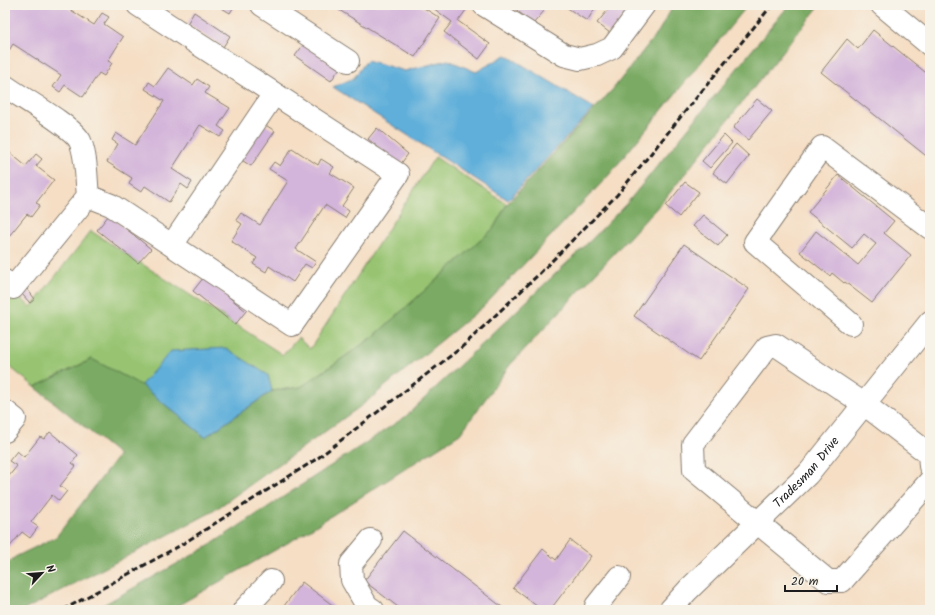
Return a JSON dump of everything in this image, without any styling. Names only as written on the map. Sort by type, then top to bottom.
[{"type":"street","points":[[88,196],[110,205],[292,325],[398,174],[138,5]]},
{"type":"street","points":[[263,5],[348,61]]},
{"type":"street","points":[[484,5],[564,56],[580,59],[597,56],[612,48],[644,5]]},
{"type":"street","points":[[882,5],[930,45]]},
{"type":"street","points":[[5,86],[70,130],[80,141],[84,157],[88,196],[13,288],[5,281]]},
{"type":"street","points":[[172,245],[274,94]]},
{"type":"street","points":[[852,324],[755,242],[822,147],[930,228]]},
{"type":"street","name":"Tradesman Drive","points":[[670,610],[688,590],[808,474],[930,322]]},
{"type":"street","points":[[930,466],[929,454],[864,404],[776,345],[767,347],[693,444],[694,470],[828,581],[842,580],[930,481]]},
{"type":"street","points":[[5,411],[15,419],[5,431]]},
{"type":"street","points":[[371,540],[351,564],[352,580],[367,606],[373,610]]},
{"type":"street","points":[[597,610],[596,606],[619,577]]},
{"type":"street","points":[[244,610],[271,581]]},
{"type":"green space","points":[[674,5],[748,5],[609,175],[484,306],[361,406],[212,512],[24,610],[5,610],[5,566],[15,557],[56,537],[119,455],[35,387],[92,359],[141,385],[205,437],[272,391],[301,387],[373,337],[493,229],[507,204],[613,89],[658,32]]},
{"type":"green space","points":[[789,5],[820,5],[664,200],[510,365],[460,434],[298,537],[170,610],[94,610],[207,547],[405,417],[592,239],[627,203]]},
{"type":"green space","points":[[435,157],[507,204],[493,229],[373,337],[301,387],[272,391],[205,437],[92,359],[35,387],[5,363],[5,306],[15,294],[31,307],[91,231],[283,355],[298,338],[310,349]]},
{"type":"water","points":[[506,55],[594,108],[508,200],[333,87],[354,78],[367,60],[405,71],[448,60],[476,72]]},
{"type":"water","points":[[226,348],[268,375],[272,391],[205,437],[141,385],[171,351]]},
{"type":"building","points":[[5,5],[63,5],[94,25],[102,13],[109,17],[104,24],[123,37],[108,61],[112,63],[104,76],[99,73],[83,97],[65,85],[60,92],[53,87],[61,75],[13,44],[5,57]]},
{"type":"building","points":[[217,5],[235,5],[230,13]]},
{"type":"building","points":[[331,5],[419,5],[440,18],[415,57]]},
{"type":"building","points":[[429,5],[469,6],[458,21],[490,44],[479,59],[444,32],[452,22]]},
{"type":"building","points":[[511,5],[536,5],[544,11],[533,24]]},
{"type":"building","points":[[563,5],[597,5],[587,21]]},
{"type":"building","points":[[612,5],[633,5],[610,33],[597,23]]},
{"type":"building","points":[[194,12],[230,36],[223,47],[187,24]]},
{"type":"building","points":[[873,30],[930,76],[930,159],[821,72],[847,39],[858,49]]},
{"type":"building","points":[[304,44],[339,69],[331,81],[295,56]]},
{"type":"building","points":[[168,68],[193,85],[197,79],[209,87],[205,93],[230,108],[218,126],[225,131],[220,137],[200,125],[172,169],[192,182],[188,189],[181,184],[169,202],[145,186],[141,192],[129,184],[132,178],[107,162],[118,144],[112,140],[116,133],[135,145],[164,101],[145,89],[149,82],[155,86]]},
{"type":"building","points":[[757,99],[772,111],[748,140],[733,128]]},
{"type":"building","points":[[264,124],[275,131],[251,166],[240,159]]},
{"type":"building","points":[[377,128],[408,154],[400,165],[368,139]]},
{"type":"building","points":[[724,135],[732,143],[710,168],[702,161]]},
{"type":"building","points":[[736,144],[749,156],[727,184],[713,173]]},
{"type":"building","points":[[292,148],[318,165],[321,159],[334,167],[330,173],[354,188],[342,206],[349,211],[345,218],[325,205],[296,249],[316,262],[312,268],[305,264],[293,282],[269,266],[266,272],[253,264],[257,258],[231,241],[242,224],[236,220],[241,213],[260,225],[288,181],[269,169],[274,162],[280,166]]},
{"type":"building","points":[[5,149],[26,166],[36,154],[42,159],[36,166],[54,180],[36,203],[40,205],[31,217],[27,214],[9,236],[5,233]]},
{"type":"building","points":[[838,175],[894,221],[884,233],[911,255],[872,303],[832,273],[830,276],[800,252],[816,231],[858,265],[876,244],[864,234],[852,248],[808,212]]},
{"type":"building","points":[[685,182],[699,192],[679,217],[666,206]]},
{"type":"building","points":[[109,215],[151,249],[138,263],[97,230]]},
{"type":"building","points":[[703,215],[727,235],[718,246],[693,226]]},
{"type":"building","points":[[684,244],[749,289],[699,361],[634,316]]},
{"type":"building","points":[[204,277],[246,311],[235,325],[193,291]]},
{"type":"building","points":[[27,289],[35,299],[30,303],[22,294]]},
{"type":"building","points":[[50,432],[78,455],[72,463],[76,466],[60,486],[67,491],[59,501],[52,495],[31,522],[38,527],[30,538],[22,532],[7,550],[5,548],[5,481],[17,466],[9,461],[17,451],[24,457],[40,437],[44,439]]},
{"type":"building","points":[[403,531],[506,610],[402,610],[364,581]]},
{"type":"building","points":[[570,540],[591,556],[550,610],[542,610],[513,588],[543,549],[556,560]]},
{"type":"building","points":[[302,582],[339,610],[281,610]]},
{"type":"railway","points":[[63,610],[181,545],[318,458],[462,347],[538,275],[617,195],[772,5]]}]
